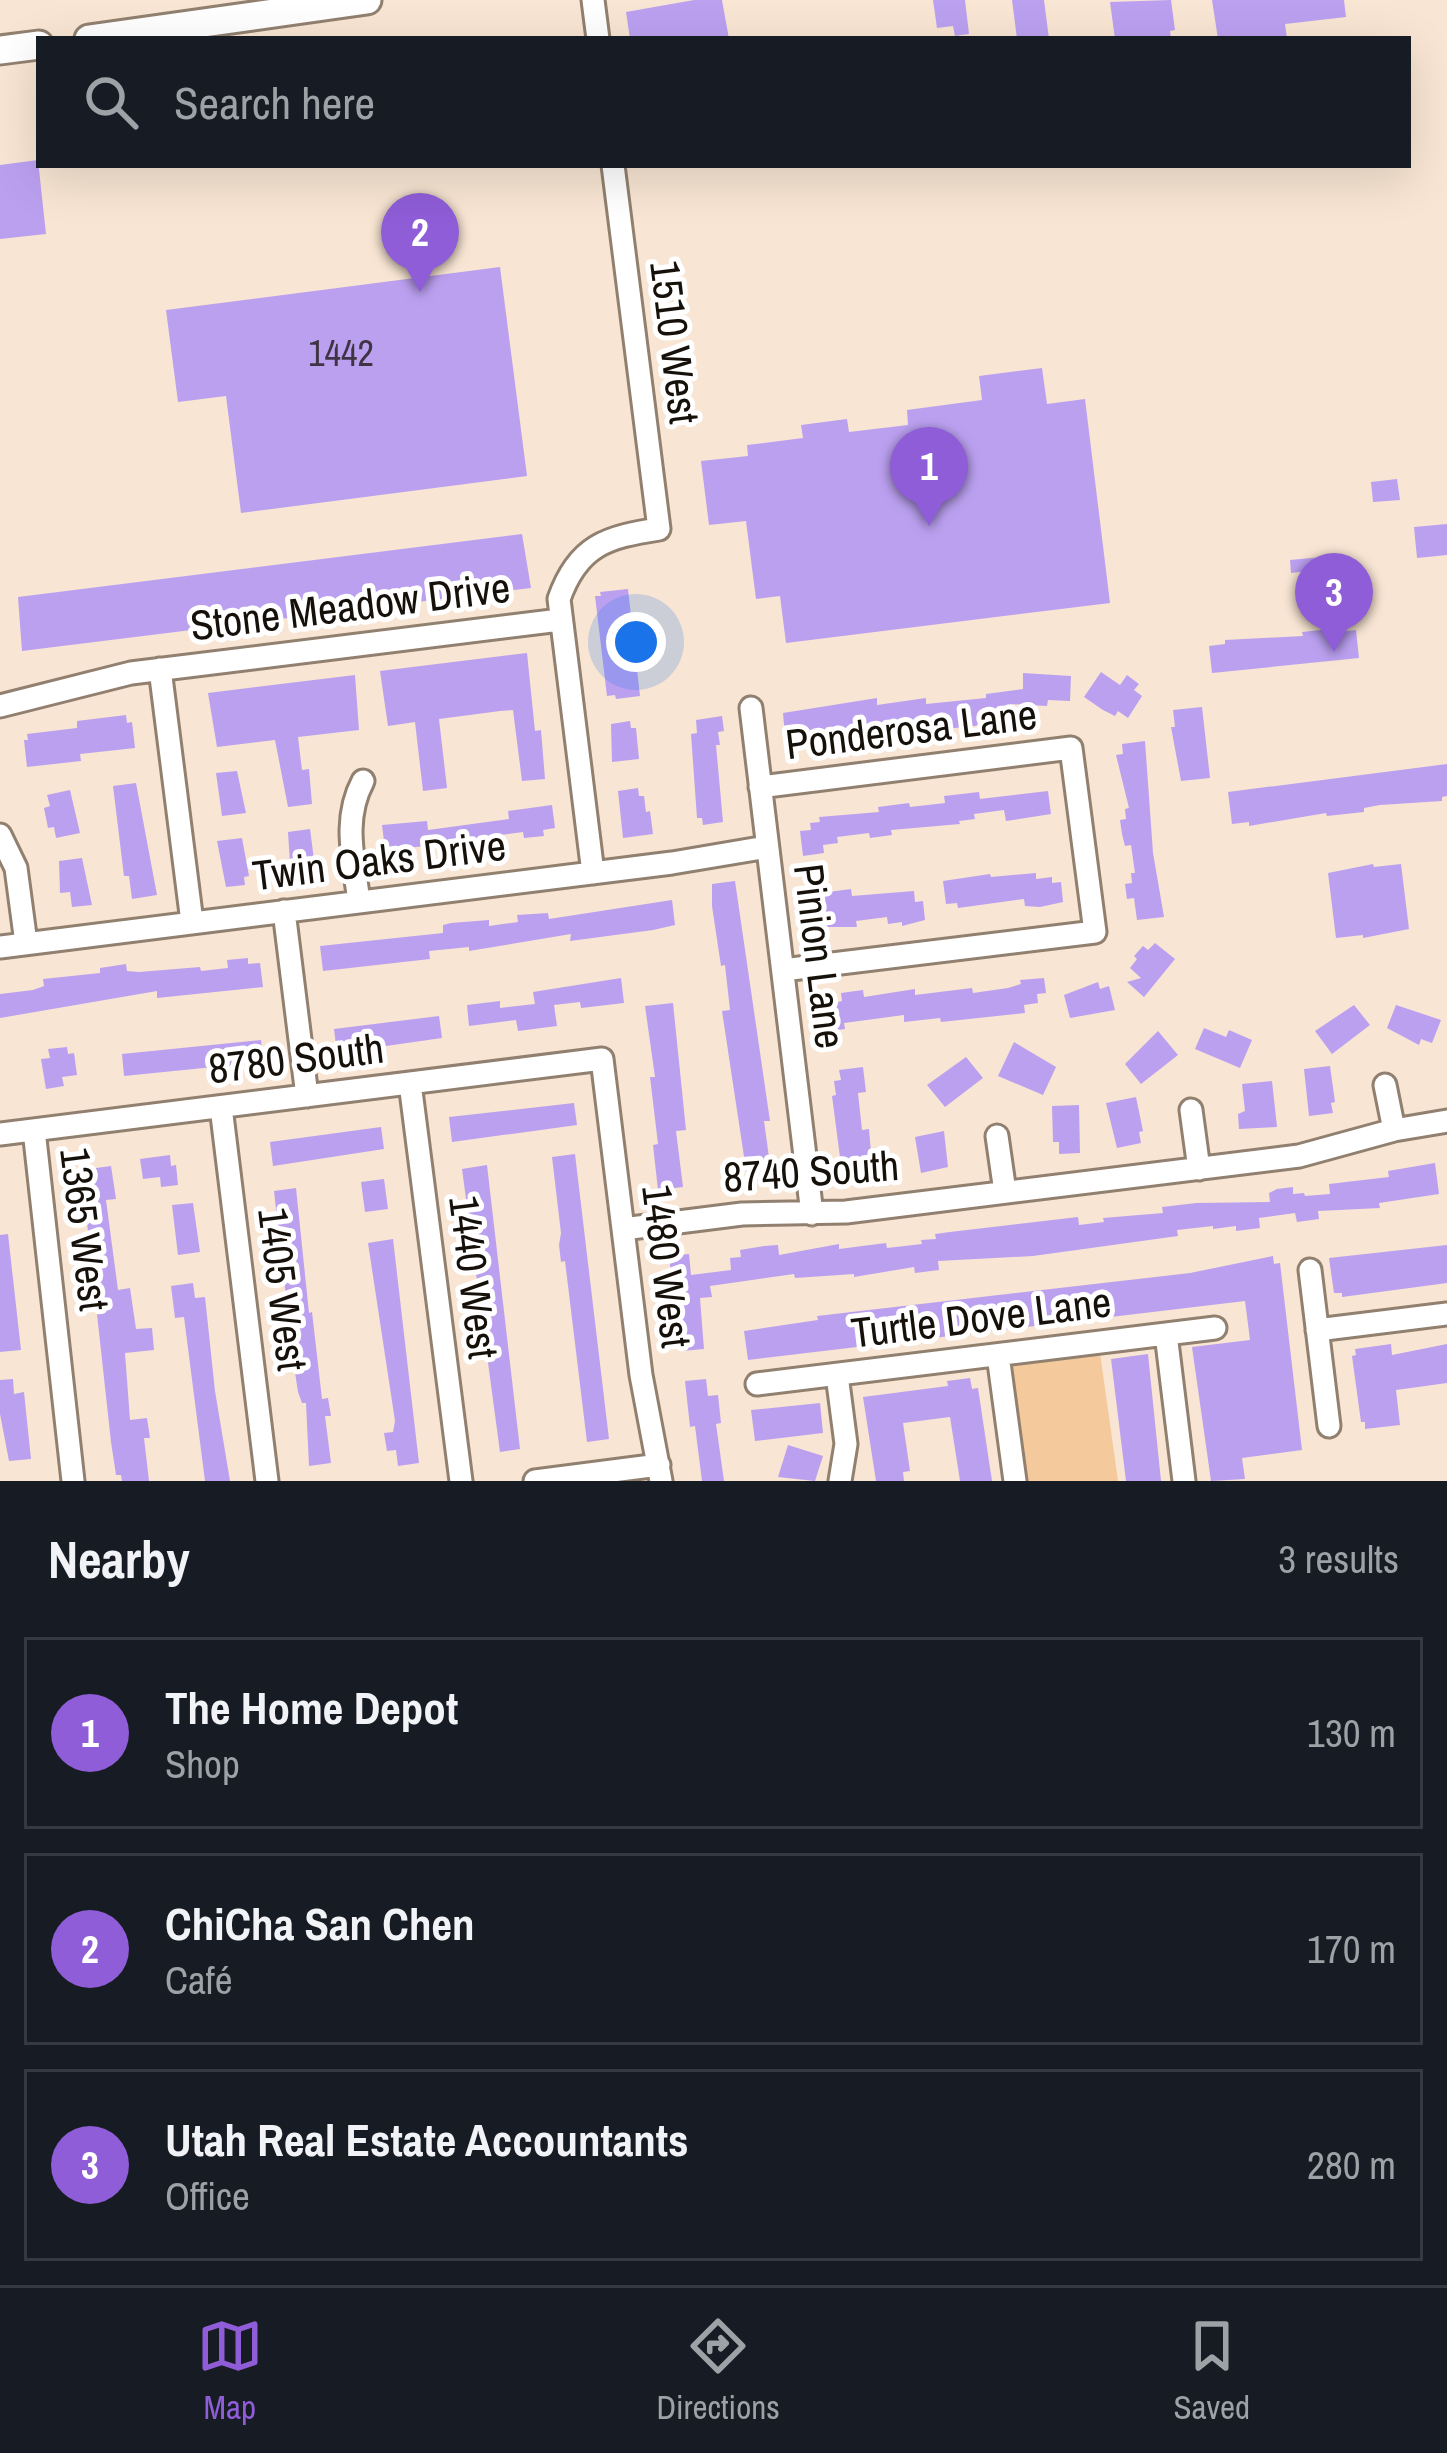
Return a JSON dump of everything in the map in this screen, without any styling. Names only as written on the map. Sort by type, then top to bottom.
[{"type":"main road","points":[[110,36],[368,0]]},
{"type":"main road","points":[[0,50],[36,45]]},
{"type":"street","points":[[593,0],[598,36]]},
{"type":"street","name":"1510 West","points":[[614,168],[659,529]]},
{"type":"street","name":"Stone Meadow Drive","points":[[0,706],[103,678],[160,669],[560,620],[566,578],[580,560],[600,542],[659,529]]},
{"type":"street","points":[[560,620],[593,872]]},
{"type":"street","points":[[160,669],[192,922]]},
{"type":"street","name":"Pinion Lane","points":[[751,708],[812,1214]]},
{"type":"street","name":"Ponderosa Lane","points":[[760,787],[1072,748],[1095,932],[783,970]]},
{"type":"street","points":[[359,902],[349,821],[363,781]]},
{"type":"street","points":[[0,835],[16,868],[26,944]]},
{"type":"street","name":"Twin Oaks Drive","points":[[0,947],[767,847]]},
{"type":"street","points":[[284,911],[307,1096]]},
{"type":"street","name":"8780 South","points":[[0,1134],[602,1059]]},
{"type":"street","name":"1480 West","points":[[602,1059],[641,1375],[660,1473]]},
{"type":"street","name":"1440 West","points":[[410,1083],[461,1481]]},
{"type":"street","points":[[1385,1085],[1394,1130]]},
{"type":"street","name":"1405 West","points":[[220,1107],[267,1481]]},
{"type":"street","points":[[1191,1110],[1199,1168]]},
{"type":"street","name":"8740 South","points":[[623,1229],[742,1214],[812,1214],[1299,1156],[1447,1121]]},
{"type":"street","name":"1365 West","points":[[34,1130],[73,1481]]},
{"type":"street","points":[[997,1136],[1005,1192]]},
{"type":"street","points":[[1310,1270],[1329,1426]]},
{"type":"street","points":[[1317,1330],[1447,1314]]},
{"type":"street","name":"Turtle Dove Lane","points":[[758,1384],[1215,1328]]},
{"type":"street","points":[[1166,1334],[1184,1481]]},
{"type":"street","points":[[998,1354],[1015,1481]]},
{"type":"street","points":[[837,1375],[846,1444],[840,1481]]},
{"type":"street","points":[[535,1481],[660,1473]]},
{"type":"shaded area","points":[[1100,1353],[1118,1481],[1025,1481],[1013,1366]]},
{"type":"building","points":[[722,0],[728,36],[630,36],[626,12]]},
{"type":"building","points":[[933,0],[965,0],[969,34],[955,36],[953,26],[937,28]]},
{"type":"building","points":[[1012,0],[1044,0],[1049,36],[1017,36]]},
{"type":"building","points":[[1171,0],[1175,30],[1171,36],[1115,36],[1110,2]]},
{"type":"building","points":[[1212,0],[1344,0],[1346,17],[1285,24],[1287,36],[1218,36]]},
{"type":"building","points":[[36,160],[46,234],[0,239],[0,165]]},
{"type":"building","points":[[500,267],[527,476],[241,513],[226,396],[178,402],[166,310]]},
{"type":"building","points":[[1042,368],[1047,404],[1085,399],[1110,603],[786,643],[780,596],[756,599],[746,521],[709,525],[701,461],[748,456],[747,445],[803,438],[801,425],[847,419],[849,432],[908,425],[907,410],[982,400],[979,376]]},
{"type":"building","points":[[1397,479],[1400,500],[1373,502],[1371,482]]},
{"type":"building","points":[[1447,524],[1447,555],[1417,558],[1414,527]]},
{"type":"building","points":[[522,534],[531,588],[22,651],[18,597]]},
{"type":"building","points":[[1343,555],[1344,567],[1291,573],[1290,560]]},
{"type":"building","points":[[628,589],[640,696],[616,699],[607,696],[595,596]]},
{"type":"building","points":[[1340,628],[1341,632],[1356,630],[1359,658],[1212,673],[1209,646],[1225,644],[1225,640],[1303,636],[1302,632]]},
{"type":"building","points":[[527,653],[545,779],[522,781],[513,710],[500,711],[439,719],[447,788],[423,791],[415,722],[388,726],[380,671]]},
{"type":"building","points":[[1101,672],[1120,685],[1127,675],[1139,684],[1134,690],[1142,696],[1128,718],[1118,711],[1115,716],[1084,697]]},
{"type":"building","points":[[1023,673],[1071,676],[1070,701],[1048,700],[1047,706],[1010,704],[1012,720],[974,726],[859,738],[859,732],[847,733],[847,728],[785,736],[783,713],[877,698],[877,705],[926,698],[926,704],[986,698],[986,694],[1023,689]]},
{"type":"building","points":[[355,675],[359,730],[298,737],[302,770],[309,769],[312,804],[288,807],[275,740],[217,747],[208,693]]},
{"type":"building","points":[[1202,707],[1210,778],[1181,781],[1171,727],[1175,727],[1173,710]]},
{"type":"building","points":[[126,715],[127,723],[132,722],[135,748],[80,754],[81,761],[27,767],[27,734]]},
{"type":"building","points":[[722,716],[724,731],[718,732],[720,745],[716,745],[723,822],[703,825],[702,818],[697,818],[691,734],[697,733],[696,720]]},
{"type":"building","points":[[630,721],[631,728],[636,728],[639,759],[612,762],[611,724]]},
{"type":"building","points":[[1145,741],[1153,853],[1164,917],[1137,920],[1134,898],[1127,899],[1125,884],[1132,883],[1131,873],[1135,873],[1131,845],[1125,846],[1122,834],[1120,820],[1126,819],[1129,808],[1116,755],[1123,754],[1122,744]]},
{"type":"building","points":[[1447,764],[1447,796],[1442,801],[1380,805],[1364,808],[1364,812],[1249,826],[1249,822],[1232,824],[1228,792]]},
{"type":"building","points":[[237,771],[246,813],[222,816],[216,773]]},
{"type":"building","points":[[136,783],[157,895],[132,899],[129,876],[124,876],[113,786]]},
{"type":"building","points":[[638,788],[646,812],[650,811],[653,834],[623,838],[618,791]]},
{"type":"building","points":[[70,790],[80,833],[56,838],[54,827],[48,828],[47,795]]},
{"type":"building","points":[[1048,791],[1051,814],[1006,821],[1004,810],[974,814],[975,819],[960,824],[891,830],[892,835],[837,837],[838,843],[823,845],[824,853],[803,856],[800,831],[811,830],[810,823],[820,822],[819,817],[879,812],[878,807],[909,803],[910,807],[945,803],[944,796],[979,792],[980,799]]},
{"type":"building","points":[[552,805],[555,828],[543,830],[544,836],[524,838],[523,832],[493,836],[495,846],[449,853],[448,844],[385,850],[382,825],[427,821],[428,830],[509,819],[508,811]]},
{"type":"building","points":[[310,829],[316,875],[291,878],[288,832]]},
{"type":"building","points":[[242,838],[249,876],[244,877],[245,885],[226,887],[217,841]]},
{"type":"building","points":[[82,858],[92,905],[72,907],[70,892],[60,893],[59,861]]},
{"type":"building","points":[[1401,864],[1409,929],[1336,938],[1328,873]]},
{"type":"building","points":[[1036,873],[1036,879],[1052,877],[1052,883],[1061,882],[1063,902],[1040,907],[1025,906],[1024,899],[958,908],[957,903],[946,904],[943,881]]},
{"type":"building","points":[[735,881],[770,1121],[764,1121],[772,1179],[748,1183],[722,1011],[730,1010],[725,965],[721,966],[712,906],[712,884]]},
{"type":"building","points":[[828,888],[828,892],[851,889],[852,896],[914,891],[915,902],[923,901],[925,920],[902,926],[902,922],[888,924],[887,917],[856,921],[857,927],[817,927],[816,921],[806,922],[803,899],[815,898],[813,890]]},
{"type":"building","points":[[672,900],[675,925],[653,930],[570,941],[571,934],[469,951],[469,947],[429,951],[430,959],[323,971],[320,946],[443,933],[443,925],[451,923],[489,920],[489,926],[518,922],[517,915],[548,913],[549,919]]},
{"type":"building","points":[[1155,943],[1175,959],[1144,997],[1127,982],[1141,978],[1130,968],[1137,959],[1134,956],[1143,946],[1148,950]]},
{"type":"building","points":[[248,958],[248,964],[260,963],[263,987],[157,998],[157,991],[0,1018],[0,994],[33,990],[44,986],[43,979],[100,973],[100,968],[126,964],[127,971],[200,967],[201,971],[228,968],[227,960]]},
{"type":"building","points":[[621,978],[624,1003],[581,1008],[580,1002],[554,1005],[557,1026],[518,1031],[516,1020],[469,1026],[467,1005],[535,1004],[533,992]]},
{"type":"building","points":[[1044,978],[1046,993],[1037,994],[1038,1003],[1024,1005],[1025,1013],[941,1022],[940,1018],[904,1022],[904,1015],[844,1023],[845,1029],[821,1032],[818,1007],[842,1001],[841,993],[863,990],[864,997],[915,989],[915,995],[972,988],[973,993]]},
{"type":"building","points":[[1098,982],[1100,989],[1109,986],[1115,1010],[1070,1018],[1064,995]]},
{"type":"building","points":[[673,1003],[686,1130],[676,1131],[683,1187],[658,1190],[650,1077],[655,1077],[645,1006]]},
{"type":"building","points":[[1354,1005],[1370,1025],[1332,1054],[1315,1031]]},
{"type":"building","points":[[1396,1005],[1441,1020],[1432,1043],[1421,1039],[1419,1045],[1387,1028]]},
{"type":"building","points":[[439,1016],[442,1038],[337,1053],[334,1029]]},
{"type":"building","points":[[1204,1028],[1226,1037],[1229,1030],[1252,1040],[1240,1068],[1195,1049]]},
{"type":"building","points":[[1158,1031],[1178,1055],[1141,1084],[1125,1064]]},
{"type":"building","points":[[261,1040],[263,1062],[124,1076],[122,1054]]},
{"type":"building","points":[[1014,1042],[1056,1067],[1043,1095],[998,1076]]},
{"type":"building","points":[[67,1047],[68,1054],[74,1053],[77,1075],[62,1077],[64,1086],[46,1089],[41,1059],[50,1058],[48,1049]]},
{"type":"building","points":[[966,1057],[983,1078],[945,1107],[927,1085]]},
{"type":"building","points":[[1330,1066],[1333,1113],[1309,1116],[1304,1069]]},
{"type":"building","points":[[863,1067],[866,1092],[858,1093],[862,1130],[869,1129],[873,1176],[843,1180],[834,1081],[841,1080],[839,1070]]},
{"type":"building","points":[[1272,1081],[1277,1127],[1239,1129],[1238,1114],[1245,1111],[1242,1084]]},
{"type":"building","points":[[1136,1097],[1141,1143],[1117,1148],[1106,1103]]},
{"type":"building","points":[[574,1103],[577,1125],[452,1142],[449,1117]]},
{"type":"building","points":[[1079,1105],[1080,1153],[1059,1154],[1059,1142],[1053,1142],[1052,1106]]},
{"type":"building","points":[[381,1127],[384,1149],[273,1166],[270,1142]]},
{"type":"building","points":[[944,1131],[948,1167],[921,1173],[915,1137]]},
{"type":"building","points":[[575,1154],[609,1439],[587,1442],[565,1261],[561,1262],[552,1157]]},
{"type":"building","points":[[170,1155],[178,1185],[161,1187],[160,1177],[143,1179],[140,1159]]},
{"type":"building","points":[[1435,1163],[1439,1194],[1379,1203],[1380,1208],[1318,1211],[1319,1219],[1297,1222],[1295,1213],[1259,1218],[1260,1228],[1236,1231],[1236,1226],[1213,1226],[1177,1230],[1178,1236],[1033,1256],[938,1261],[939,1270],[915,1273],[914,1267],[854,1277],[795,1278],[794,1274],[710,1286],[712,1297],[700,1298],[704,1349],[682,1351],[679,1301],[674,1301],[669,1256],[689,1254],[691,1275],[731,1270],[730,1258],[741,1257],[740,1250],[764,1246],[778,1245],[779,1255],[839,1244],[839,1249],[886,1243],[887,1248],[922,1244],[921,1240],[936,1239],[935,1234],[950,1232],[1078,1217],[1079,1225],[1163,1213],[1162,1207],[1196,1203],[1270,1202],[1269,1193],[1277,1189],[1293,1187],[1293,1194],[1305,1196],[1330,1194],[1329,1184],[1389,1177],[1388,1171]]},
{"type":"building","points":[[487,1165],[520,1449],[500,1452],[462,1169]]},
{"type":"building","points":[[111,1166],[116,1199],[106,1200],[118,1290],[130,1288],[136,1329],[152,1328],[154,1350],[125,1353],[130,1420],[147,1418],[150,1438],[144,1438],[149,1481],[122,1481],[116,1475],[111,1442],[83,1186],[91,1184],[89,1169]]},
{"type":"building","points":[[384,1179],[388,1209],[365,1212],[361,1182]]},
{"type":"building","points":[[296,1188],[322,1399],[328,1398],[331,1416],[325,1416],[331,1463],[309,1466],[306,1403],[298,1392],[293,1359],[274,1191]]},
{"type":"building","points":[[193,1203],[200,1252],[178,1255],[172,1205]]},
{"type":"building","points":[[8,1234],[21,1350],[0,1352],[0,1235]]},
{"type":"building","points":[[393,1239],[419,1463],[398,1466],[396,1450],[387,1451],[384,1433],[393,1432],[395,1421],[368,1243]]},
{"type":"building","points":[[1447,1245],[1447,1283],[1342,1297],[1334,1293],[1329,1258]]},
{"type":"building","points":[[1273,1256],[1274,1264],[1280,1263],[1302,1450],[1242,1458],[1245,1479],[1211,1481],[1192,1347],[1250,1340],[1245,1301],[748,1360],[744,1331],[818,1320],[817,1316],[1190,1273]]},
{"type":"building","points":[[193,1283],[195,1298],[205,1297],[230,1481],[205,1481],[184,1317],[175,1318],[171,1286]]},
{"type":"building","points":[[1391,1344],[1392,1355],[1447,1344],[1447,1383],[1396,1390],[1400,1425],[1365,1429],[1352,1356],[1355,1349]]},
{"type":"building","points":[[1148,1354],[1161,1481],[1126,1481],[1111,1359]]},
{"type":"building","points":[[970,1378],[972,1389],[978,1388],[992,1481],[960,1481],[950,1417],[903,1423],[910,1471],[903,1472],[904,1481],[876,1481],[863,1397],[948,1386],[947,1381]]},
{"type":"building","points":[[13,1379],[14,1394],[24,1392],[31,1459],[9,1461],[0,1414],[0,1380]]},
{"type":"building","points":[[706,1379],[708,1396],[718,1395],[721,1423],[716,1424],[724,1481],[702,1481],[695,1426],[690,1427],[685,1381]]},
{"type":"building","points":[[820,1403],[823,1433],[755,1441],[751,1410]]},
{"type":"building","points":[[788,1445],[823,1456],[815,1481],[778,1477]]},
{"type":"place","name":"ChiCha San Chen","points":[[420,292]]},
{"type":"place","name":"The Home Depot","points":[[929,526]]},
{"type":"place","name":"Utah Real Estate Accountants","points":[[1334,652]]}]
